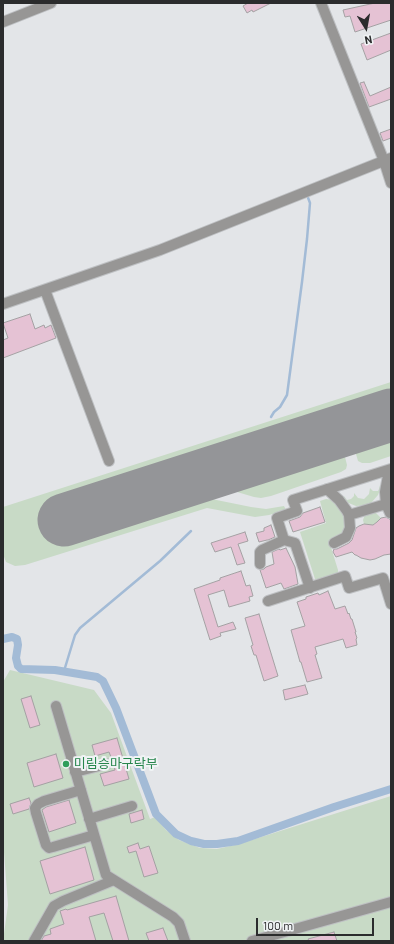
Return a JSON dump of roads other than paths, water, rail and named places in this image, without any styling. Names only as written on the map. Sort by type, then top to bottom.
[{"type":"street","points":[[3,22],[51,3]]},
{"type":"street","points":[[321,3],[387,160],[391,183]]},
{"type":"street","points":[[3,304],[160,250],[387,160]]},
{"type":"street","points":[[45,290],[109,461]]},
{"type":"street","points":[[284,540],[277,518],[297,511],[293,500],[390,469],[385,492],[386,504],[391,513]]},
{"type":"street","points":[[327,489],[339,500],[349,515],[350,528],[346,537],[334,543]]},
{"type":"street","points":[[349,515],[386,504]]},
{"type":"street","points":[[260,564],[260,552],[262,550],[284,540],[295,542],[310,588]]},
{"type":"street","points":[[268,601],[345,576],[348,588],[383,578],[391,604]]},
{"type":"street","points":[[56,706],[106,875],[173,917],[179,923],[185,941]]},
{"type":"street","points":[[75,772],[107,764]]},
{"type":"street","points":[[81,790],[38,804],[36,814],[46,845],[49,848],[94,835]]},
{"type":"street","points":[[89,819],[132,806]]},
{"type":"street","points":[[34,941],[54,906],[62,901],[114,880]]},
{"type":"street","points":[[252,941],[391,902]]},
{"type":"waterway","points":[[271,417],[280,407],[287,395],[307,239],[310,203],[307,195]]},
{"type":"waterway","points":[[64,671],[75,635],[80,628],[160,561],[191,531]]},
{"type":"waterway","points":[[3,639],[12,637],[17,639],[18,645],[16,658],[18,666],[21,669],[55,670],[97,677],[103,681],[116,708],[156,814],[176,834],[191,841],[204,844],[238,841],[334,807],[391,789]]},
{"type":"place","name":"미림승마구락부","points":[[66,764]]}]
